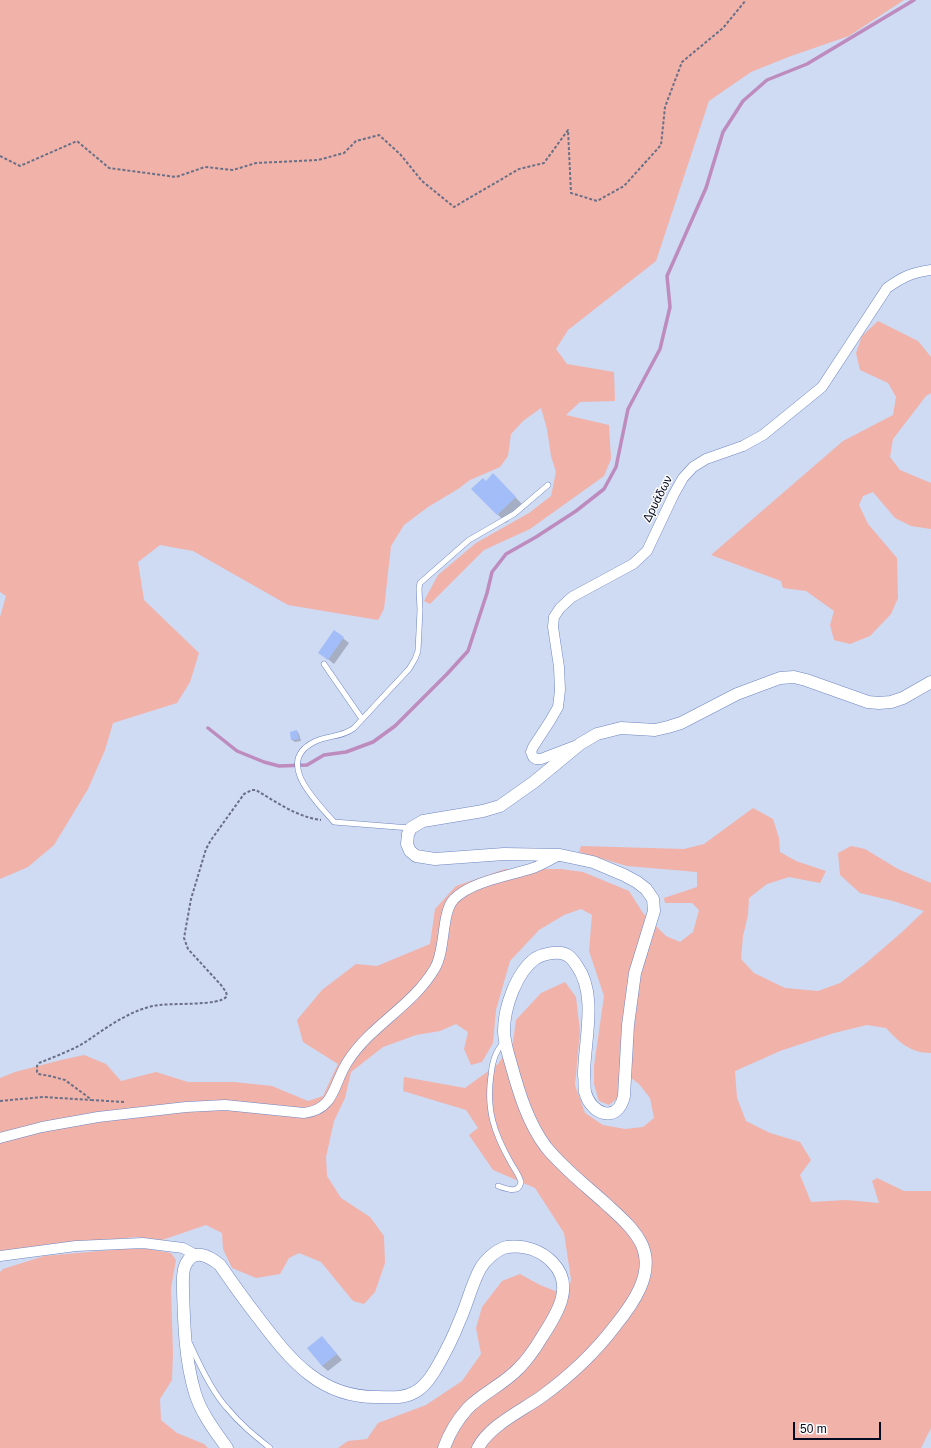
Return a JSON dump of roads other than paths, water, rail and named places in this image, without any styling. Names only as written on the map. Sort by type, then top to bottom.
[{"type":"street","name":"Δρυάδων","points":[[580,744],[541,759],[536,759],[532,755],[533,747],[558,707],[560,690],[559,674],[553,627],[554,617],[560,608],[572,597],[633,564],[646,550],[683,478],[693,467],[706,459],[743,446],[763,435],[822,387],[887,288],[901,278],[912,273],[931,270]]},
{"type":"street","points":[[478,1448],[492,1430],[569,1376],[598,1349],[630,1307],[644,1279],[646,1260],[642,1245],[633,1231],[617,1214],[566,1170],[545,1146],[530,1120],[516,1082],[505,1041],[505,1016],[510,997],[520,977],[537,958],[551,953],[559,952],[566,954],[573,960],[580,970],[585,983],[588,1000],[584,1061],[585,1092],[592,1106],[598,1112],[611,1114],[619,1109],[623,1104],[624,1096],[628,1025],[635,973],[654,911],[653,900],[646,889],[624,875],[593,862],[560,854],[504,854],[435,859],[416,856],[410,851],[407,844],[408,834],[411,828],[423,821],[483,811],[500,806],[534,782],[580,744],[597,734],[608,730],[621,728],[655,730],[668,727],[681,723],[737,694],[780,678],[794,677],[806,680],[868,702],[879,703],[891,702],[903,698],[931,682]]},
{"type":"street","points":[[0,1138],[42,1127],[98,1117],[186,1107],[225,1105],[304,1113],[314,1112],[323,1107],[330,1098],[347,1061],[360,1046],[415,995],[436,967],[441,952],[448,909],[454,900],[464,891],[535,868],[560,854]]},
{"type":"street","points":[[0,1256],[76,1246],[143,1242],[183,1248],[196,1256]]},
{"type":"street","points":[[227,1448],[205,1415],[195,1394],[190,1372],[185,1334],[183,1287],[185,1267],[189,1260],[203,1254],[220,1265],[283,1350],[311,1376],[329,1387],[368,1398],[407,1396],[415,1393],[431,1377],[443,1357],[460,1322],[480,1267],[492,1255],[504,1247],[519,1246],[541,1253],[553,1262],[560,1274],[564,1286],[562,1301],[555,1318],[518,1369],[469,1408],[455,1425],[444,1448]]},
{"type":"lane","points":[[411,828],[334,822],[315,800],[303,782],[297,769],[299,754],[314,742],[347,733],[354,728],[409,669],[418,651],[420,582],[469,540],[514,514],[548,485]]},
{"type":"lane","points":[[324,664],[362,719]]},
{"type":"lane","points":[[498,1186],[510,1190],[517,1190],[521,1182],[498,1136],[490,1110],[489,1096],[492,1064],[499,1049],[505,1041]]},
{"type":"lane","points":[[185,1334],[199,1364],[226,1407],[242,1425],[270,1448]]},
{"type":"waterway","points":[[208,728],[237,751],[264,762],[279,766],[307,765],[324,755],[346,752],[373,742],[395,726],[447,674],[468,651],[487,593],[492,572],[506,554],[536,537],[576,511],[604,489],[616,467],[628,409],[660,349],[670,307],[667,276],[706,188],[723,132],[743,101],[767,80],[807,64],[914,0]]}]
